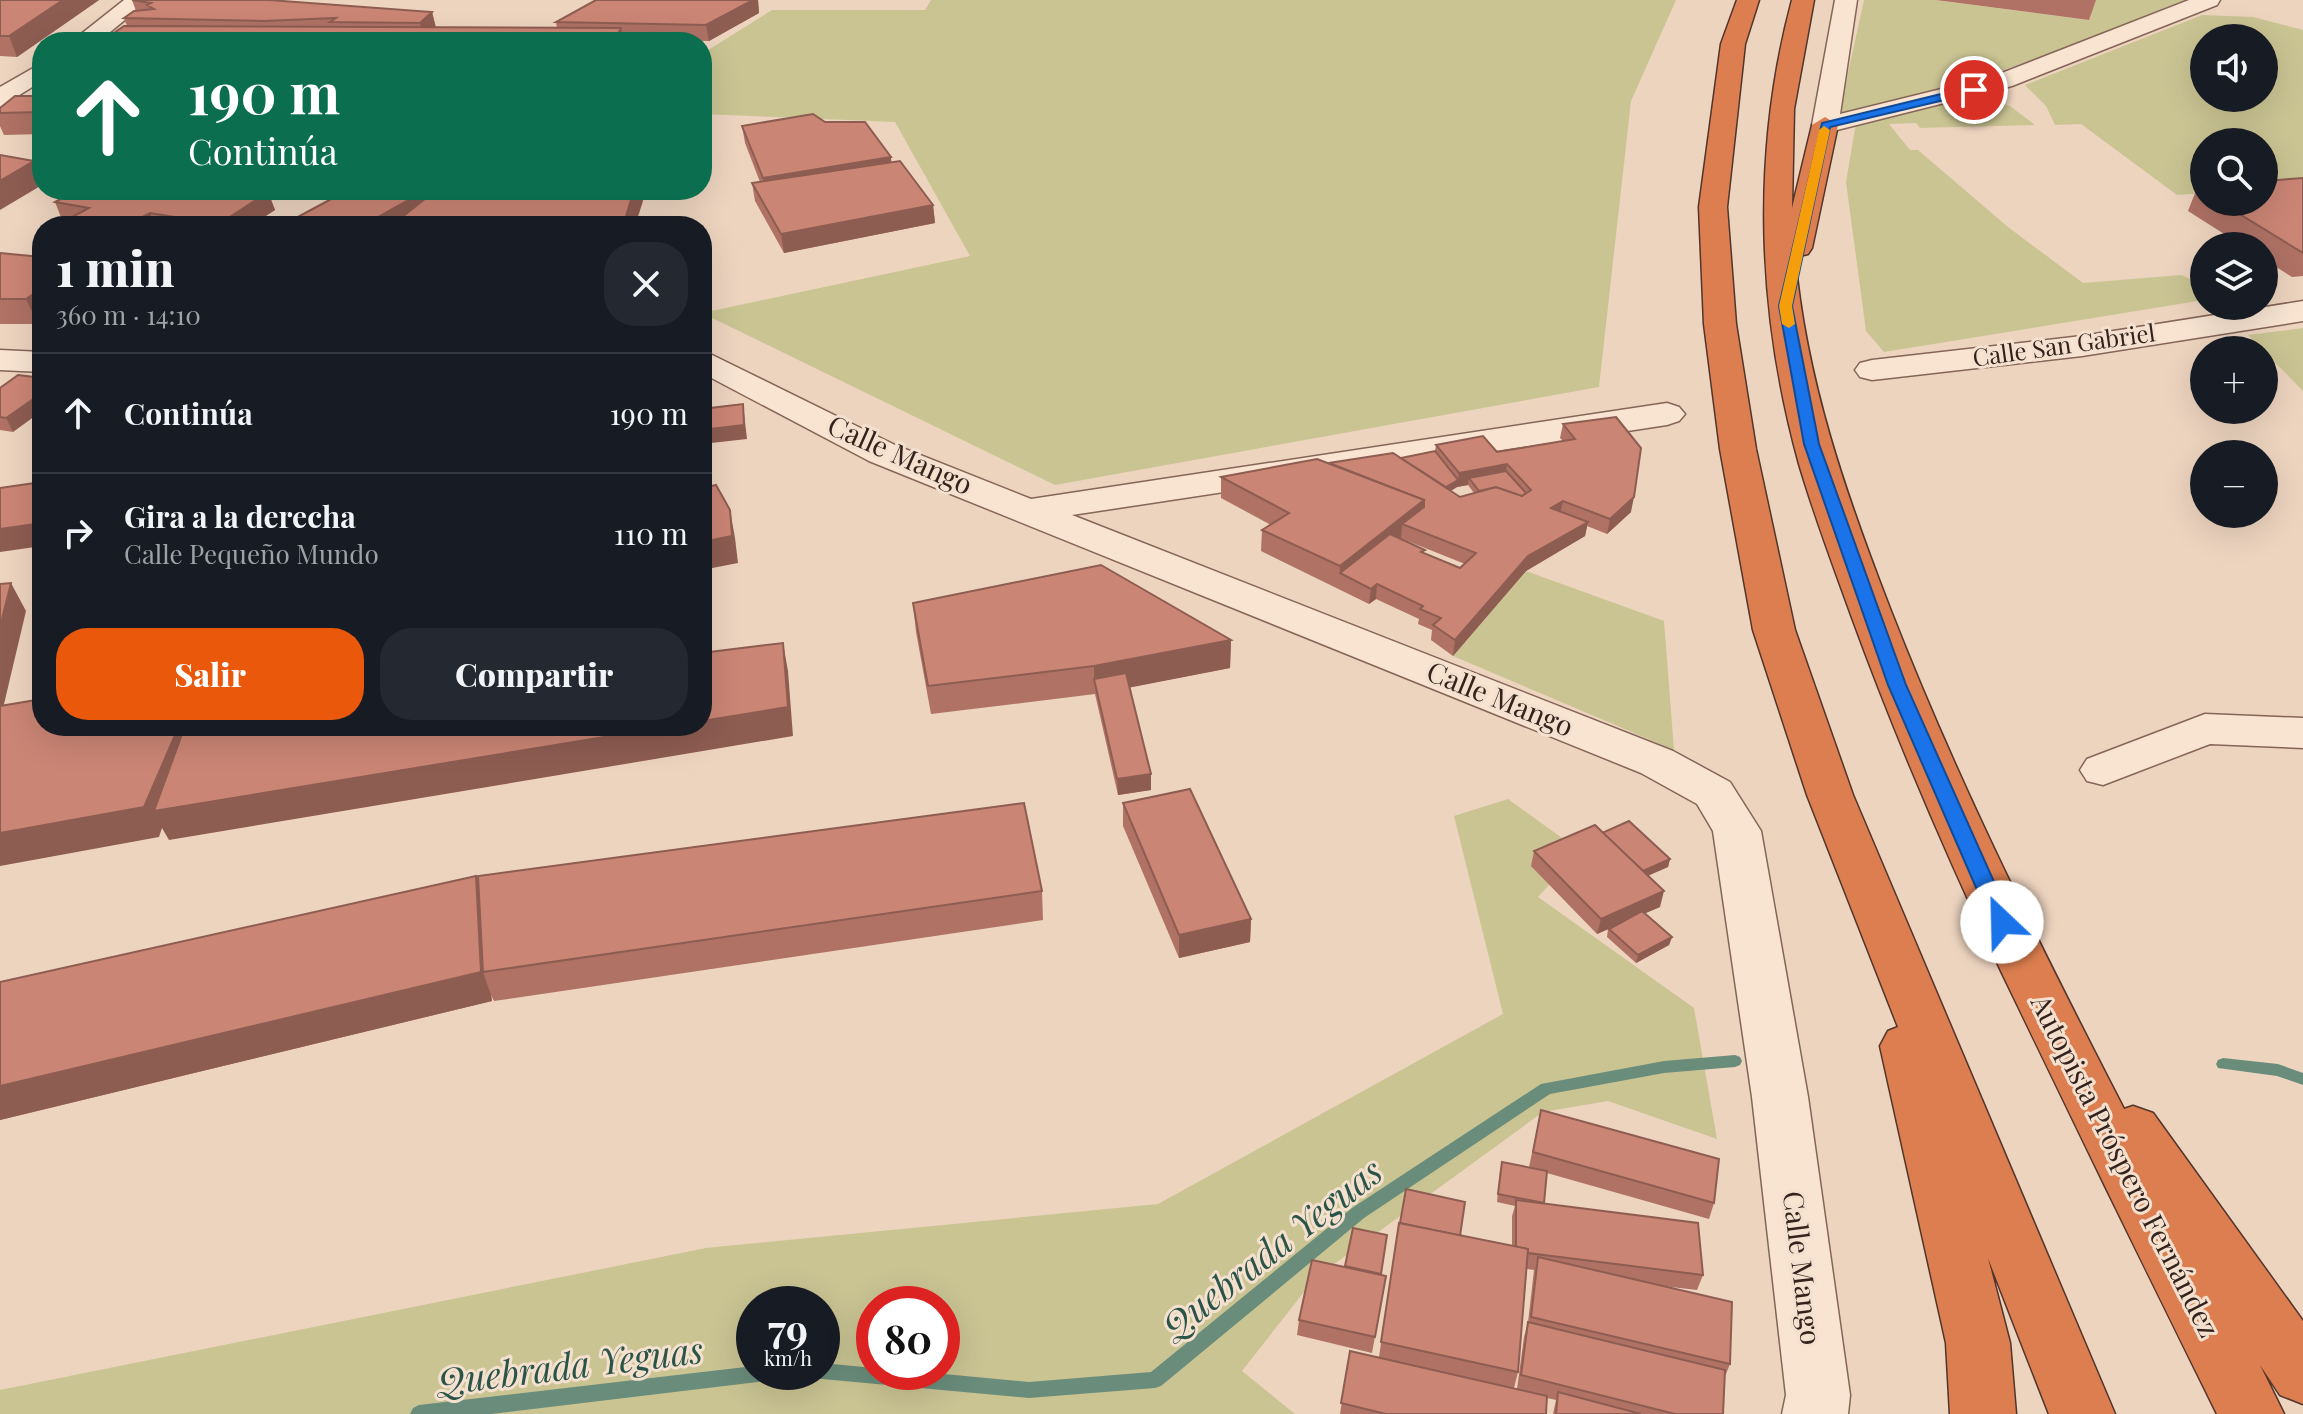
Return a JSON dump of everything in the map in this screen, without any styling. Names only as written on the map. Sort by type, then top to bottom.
[{"type":"highway","points":[[1748,0],[1733,44],[1713,207],[1720,324],[1738,449],[1774,630],[1830,795],[2082,1414]]},
{"type":"highway","name":"Autopista Próspero Fernández","points":[[1803,0],[1792,36],[1781,99],[1778,193],[1786,306],[1812,444],[1897,685],[2002,922],[2251,1414]]},
{"type":"highway","points":[[1786,306],[1825,125]]},
{"type":"highway","points":[[1860,869],[1929,1130],[1978,1343],[1983,1414]]},
{"type":"highway","points":[[2002,922],[2150,1158],[2303,1374]]},
{"type":"street","points":[[96,32],[138,0]]},
{"type":"street","points":[[1846,0],[1825,125],[1974,90],[2209,0]]},
{"type":"street","points":[[0,99],[32,77]]},
{"type":"street","name":"Calle San Gabriel","points":[[1872,370],[2082,346],[2303,311]]},
{"type":"street","points":[[0,360],[32,362]]},
{"type":"street","name":"Calle Mango","points":[[712,365],[882,453],[1657,762],[1714,793],[1737,831],[1740,846],[1780,1097],[1818,1395],[1815,1414]]},
{"type":"street","points":[[1029,510],[1667,414]]},
{"type":"street","points":[[2103,770],[2205,729],[2303,733]]},
{"type":"shaded area","points":[[931,0],[1676,0],[1631,101],[1599,387],[1055,485],[712,318],[712,311],[970,256],[895,122],[712,114],[712,48],[772,10],[925,10]]},
{"type":"shaded area","points":[[1864,0],[1936,0],[2088,20],[2093,0],[2185,0],[1980,78],[1853,115],[1839,114]]},
{"type":"shaded area","points":[[2202,15],[2253,17],[2303,30],[2303,186],[2278,187],[2278,128],[2190,128],[2190,194],[2177,195],[2081,124],[2055,125],[2046,106],[2025,85]]},
{"type":"shaded area","points":[[1970,94],[2010,106],[2035,125],[1920,128],[1916,123],[1889,124],[1910,150],[1918,150],[2008,227],[2083,283],[2181,275],[2190,279],[2190,302],[1884,352],[1866,331],[1846,182],[1856,123],[1928,108]]},
{"type":"shaded area","points":[[2303,328],[2303,391],[2278,366],[2278,336],[2248,335]]},
{"type":"shaded area","points":[[1526,571],[1664,621],[1674,750],[1453,656]]},
{"type":"shaded area","points":[[1508,799],[1580,851],[1538,897],[1694,1008],[1717,1139],[1608,1101],[1543,1112],[1315,1278],[1242,1371],[1295,1414],[0,1414],[0,1390],[706,1248],[1158,1204],[1503,1014],[1454,816]]},
{"type":"building","points":[[0,0],[63,0],[9,36],[0,36]]},
{"type":"building","points":[[132,0],[269,0],[432,12],[420,23],[330,22],[336,18],[264,21],[124,18],[134,11],[154,9],[147,5],[151,3]]},
{"type":"building","points":[[596,0],[753,0],[706,25],[556,22]]},
{"type":"building","points":[[124,26],[621,28],[619,32],[115,32]]},
{"type":"building","points":[[15,96],[32,96],[32,112],[0,113],[0,108]]},
{"type":"building","points":[[813,114],[825,122],[865,122],[891,157],[763,178],[742,126]]},
{"type":"building","points":[[0,155],[32,161],[32,162],[0,181]]},
{"type":"building","points":[[900,161],[933,205],[781,234],[752,183]]},
{"type":"building","points":[[2303,178],[2303,253],[2278,238],[2278,232],[2269,232],[2243,216],[2278,216],[2278,180]]},
{"type":"building","points":[[256,200],[231,216],[150,213],[144,216],[74,216],[89,208],[55,202]]},
{"type":"building","points":[[329,200],[408,200],[380,216],[300,216]]},
{"type":"building","points":[[424,200],[631,200],[626,216],[404,216]]},
{"type":"building","points":[[0,253],[32,256],[32,295],[26,299],[0,299]]},
{"type":"building","points":[[18,375],[32,377],[32,400],[6,418],[0,417],[0,388]]},
{"type":"building","points":[[743,404],[744,425],[712,429],[712,408]]},
{"type":"building","points":[[1616,417],[1641,448],[1634,497],[1610,519],[1563,501],[1551,508],[1588,522],[1528,556],[1455,640],[1433,625],[1441,618],[1420,609],[1423,606],[1377,584],[1371,589],[1340,573],[1390,534],[1425,550],[1421,552],[1460,568],[1476,553],[1402,524],[1424,507],[1424,500],[1329,463],[1393,453],[1460,497],[1496,487],[1522,496],[1531,490],[1507,464],[1459,473],[1436,445],[1483,436],[1497,452],[1575,439],[1563,424]]},
{"type":"building","points":[[1435,451],[1458,480],[1446,487],[1401,458]]},
{"type":"building","points":[[1317,459],[1424,500],[1340,566],[1262,530],[1289,513],[1221,477]]},
{"type":"building","points":[[1506,471],[1526,493],[1522,496],[1496,487],[1479,491],[1469,478]]},
{"type":"building","points":[[32,483],[32,524],[0,529],[0,488]]},
{"type":"building","points":[[716,485],[730,510],[732,536],[712,540],[712,486]]},
{"type":"building","points":[[1101,565],[1231,640],[1094,666],[928,686],[913,603]]},
{"type":"building","points":[[11,583],[0,627],[0,584]]},
{"type":"building","points":[[783,643],[788,707],[712,719],[712,652]]},
{"type":"building","points":[[1126,673],[1151,774],[1117,779],[1094,679]]},
{"type":"building","points":[[32,701],[32,736],[175,736],[144,807],[0,833],[0,706]]},
{"type":"building","points":[[181,736],[610,736],[154,811]]},
{"type":"building","points":[[1190,789],[1251,919],[1179,935],[1123,803]]},
{"type":"building","points":[[1024,803],[1042,891],[483,972],[478,876]]},
{"type":"building","points":[[1629,821],[1670,859],[1643,871],[1602,833]]},
{"type":"building","points":[[1595,825],[1664,891],[1601,919],[1534,851]]},
{"type":"building","points":[[476,876],[481,972],[0,1086],[0,982]]},
{"type":"building","points":[[1642,911],[1672,937],[1638,955],[1609,929]]},
{"type":"building","points":[[1541,1110],[1719,1159],[1714,1203],[1533,1152]]},
{"type":"building","points":[[1502,1162],[1547,1171],[1544,1203],[1498,1194]]},
{"type":"building","points":[[1406,1189],[1465,1202],[1460,1236],[1400,1223]]},
{"type":"building","points":[[1516,1200],[1698,1223],[1703,1275],[1528,1253],[1528,1249],[1516,1247]]},
{"type":"building","points":[[1399,1223],[1528,1249],[1518,1372],[1381,1342]]},
{"type":"building","points":[[1353,1228],[1387,1235],[1381,1274],[1345,1266]]},
{"type":"building","points":[[1538,1257],[1732,1302],[1730,1364],[1531,1317]]},
{"type":"building","points":[[1312,1260],[1386,1276],[1375,1337],[1299,1320]]},
{"type":"building","points":[[1528,1322],[1725,1370],[1723,1414],[1675,1414],[1521,1375]]},
{"type":"building","points":[[1350,1351],[1547,1396],[1546,1414],[1386,1414],[1341,1403]]},
{"type":"building","points":[[1558,1392],[1641,1414],[1556,1414]]},
{"type":"waterway","name":"Quebrada Yeguas","points":[[840,1373],[1029,1390],[1155,1380],[1358,1213],[1546,1088],[1664,1067],[1735,1061]]},
{"type":"waterway","name":"Quebrada Yeguas","points":[[2223,1064],[2278,1070],[2303,1079]]},
{"type":"waterway","name":"Quebrada Yeguas","points":[[419,1414],[736,1377]]},
{"type":"slow traffic","points":[[1789,324],[1786,306],[1824,130]]},
{"type":"route","points":[[1974,90],[1825,125],[1786,306],[1812,444],[1835,514],[1897,685],[2002,922]]}]
